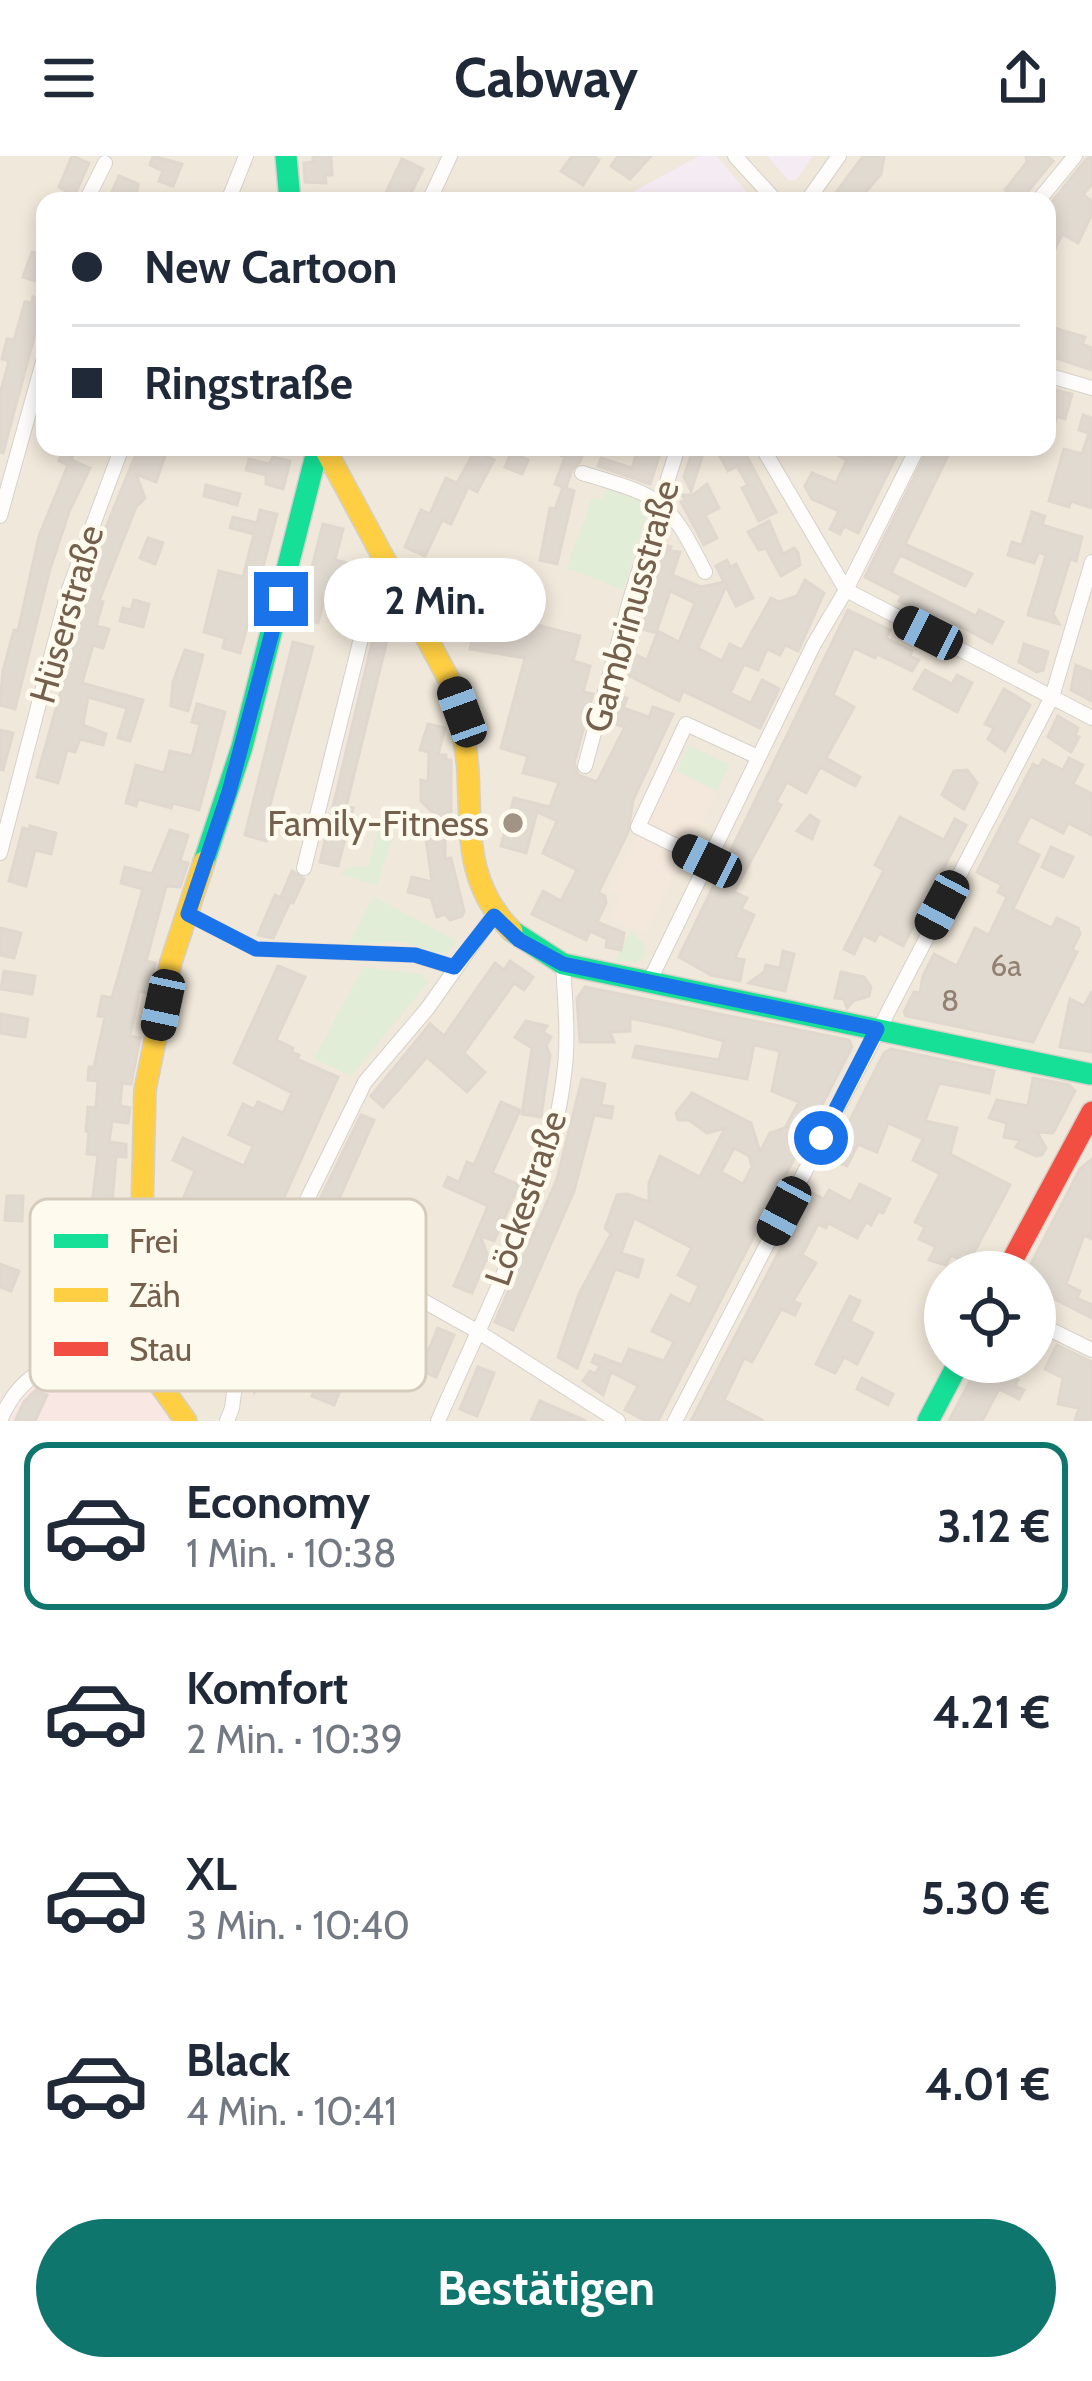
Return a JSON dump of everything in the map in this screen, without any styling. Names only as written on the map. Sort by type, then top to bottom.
[{"type":"street","points":[[232,192],[247,156]]},
{"type":"street","points":[[286,156],[289,192]]},
{"type":"street","points":[[433,192],[450,156]]},
{"type":"street","points":[[735,156],[768,192]]},
{"type":"street","points":[[813,192],[839,156]]},
{"type":"street","points":[[1045,192],[1075,156]]},
{"type":"street","points":[[90,192],[105,163]]},
{"type":"street","points":[[1056,378],[1092,388]]},
{"type":"street","points":[[0,516],[36,387]]},
{"type":"street","name":"Hüserstraße","points":[[0,853],[68,592],[119,456]]},
{"type":"street","points":[[142,1199],[145,1090],[172,962],[242,746],[319,456]]},
{"type":"street","points":[[326,456],[453,687],[470,757],[474,876],[494,916],[519,940],[563,964],[1091,1078]]},
{"type":"street","name":"Gambrinusstraße","points":[[585,766],[675,456]]},
{"type":"street","points":[[767,456],[846,590],[1092,718]]},
{"type":"street","points":[[650,982],[830,612],[846,590],[913,456]]},
{"type":"street","points":[[582,473],[660,500],[680,524],[704,572]]},
{"type":"street","points":[[675,1421],[1052,697],[1092,562]]},
{"type":"street","points":[[304,868],[373,590],[388,569]]},
{"type":"street","points":[[707,861],[638,826],[686,724],[758,758]]},
{"type":"street","points":[[188,914],[256,949],[415,955],[454,967]]},
{"type":"street","points":[[307,1199],[365,1082],[427,1009],[494,916]]},
{"type":"street","name":"Löckestraße","points":[[438,1421],[536,1190],[555,1128],[565,1074],[563,964]]},
{"type":"street","points":[[1017,1251],[1092,1112]]},
{"type":"street","points":[[426,1302],[618,1421]]},
{"type":"street","points":[[1056,1332],[1092,1349]]},
{"type":"street","points":[[0,1421],[20,1382],[30,1376]]},
{"type":"street","points":[[928,1421],[948,1383]]},
{"type":"street","points":[[164,1391],[186,1421]]},
{"type":"street","points":[[227,1421],[234,1391]]},
{"type":"shaded area","points":[[0,156],[1092,156],[1092,1421],[0,1421]]},
{"type":"shaded area","points":[[699,156],[717,156],[747,192],[633,192]]},
{"type":"shaded area","points":[[767,156],[813,156],[796,180],[789,181]]},
{"type":"shaded area","points":[[661,766],[716,793],[644,935],[610,917],[620,896],[610,890],[649,813]]},
{"type":"shaded area","points":[[30,1382],[30,1391],[153,1391],[176,1421],[9,1421]]},
{"type":"green space","points":[[606,489],[649,504],[623,590],[567,568],[592,497],[602,501]]},
{"type":"green space","points":[[689,745],[730,765],[717,791],[677,771]]},
{"type":"green space","points":[[381,814],[398,818],[377,886],[341,874],[347,867],[368,867]]},
{"type":"green space","points":[[373,896],[457,941],[446,955],[398,941],[349,944]]},
{"type":"green space","points":[[631,931],[644,944],[646,957],[635,963],[614,961]]},
{"type":"green space","points":[[363,967],[421,974],[428,982],[351,1076],[314,1059]]},
{"type":"building","points":[[72,156],[89,163],[76,192],[59,187]]},
{"type":"building","points":[[153,156],[182,164],[173,186],[159,181],[163,171],[150,165]]},
{"type":"building","points":[[313,156],[331,156],[332,175],[325,175],[326,183],[305,182],[304,163],[313,162]]},
{"type":"building","points":[[572,156],[599,160],[583,185],[561,171]]},
{"type":"building","points":[[618,156],[651,156],[630,179],[611,166]]},
{"type":"building","points":[[863,156],[884,156],[881,174],[866,192],[837,192]]},
{"type":"building","points":[[1026,156],[1047,156],[1053,161],[1027,192],[1008,192],[1005,190],[1027,162]]},
{"type":"building","points":[[1092,156],[1092,184],[1083,194],[1092,202],[1092,214],[1078,243],[1062,234],[1056,247],[1056,197]]},
{"type":"building","points":[[402,159],[423,169],[412,192],[386,192]]},
{"type":"building","points":[[119,176],[138,184],[137,192],[112,192]]},
{"type":"building","points":[[32,252],[36,253],[36,281],[23,277]]},
{"type":"building","points":[[36,298],[36,330],[3,453],[0,394],[9,361],[2,359],[7,339],[14,340],[25,302]]},
{"type":"building","points":[[1056,329],[1085,337],[1082,344],[1092,348],[1092,370],[1056,358]]},
{"type":"building","points":[[1056,390],[1072,394],[1065,419],[1057,416]]},
{"type":"building","points":[[1083,415],[1092,418],[1092,508],[1049,501],[1064,449],[1082,454],[1089,433],[1079,430]]},
{"type":"building","points":[[61,456],[73,456],[71,460],[90,468],[50,569],[15,709],[0,705],[3,671],[14,630],[18,631],[39,536],[68,465],[59,461]]},
{"type":"building","points":[[135,456],[165,456],[156,482],[136,474],[145,498],[136,507],[99,601],[103,602],[96,626],[109,629],[103,648],[93,645],[82,683],[143,700],[130,741],[118,738],[127,708],[88,697],[83,725],[106,734],[103,745],[80,739],[75,752],[67,750],[58,783],[37,777],[85,604],[81,602],[86,581],[91,582],[93,559]]},
{"type":"building","points":[[472,456],[494,460],[477,492],[468,487],[451,524],[442,520],[425,556],[405,547],[421,510],[430,514],[446,478],[457,483]]},
{"type":"building","points":[[510,456],[528,460],[522,474],[505,467]]},
{"type":"building","points":[[582,456],[566,488],[574,491],[557,564],[540,560],[550,508],[555,509],[563,487],[555,484],[565,457]]},
{"type":"building","points":[[636,456],[659,456],[650,484],[598,466],[601,458],[632,468]]},
{"type":"building","points":[[691,456],[702,457],[691,491],[684,477]]},
{"type":"building","points":[[720,456],[747,456],[776,512],[759,521],[737,466],[728,471]]},
{"type":"building","points":[[839,456],[896,456],[858,533],[844,526],[840,534],[830,529],[839,511],[812,499],[805,486],[812,473],[836,483],[847,460]]},
{"type":"building","points":[[925,456],[948,456],[905,544],[972,574],[965,586],[900,555],[891,573],[976,616],[979,610],[1003,622],[992,643],[937,614],[934,620],[865,577]]},
{"type":"building","points":[[273,457],[290,461],[283,489],[266,484],[266,475],[246,470],[249,459],[269,464]]},
{"type":"building","points":[[707,484],[719,508],[705,515],[717,538],[704,545],[681,502],[685,500],[682,495],[693,495]]},
{"type":"building","points":[[206,485],[240,494],[237,505],[204,496]]},
{"type":"building","points":[[260,510],[277,514],[240,653],[223,648],[225,638],[204,632],[219,571],[243,577],[254,534],[230,528],[233,517],[257,523]]},
{"type":"building","points":[[1032,512],[1045,516],[1042,525],[1082,537],[1053,614],[1059,624],[1028,615],[1046,555],[1039,552],[1034,563],[1008,555],[1012,542],[1022,545]]},
{"type":"building","points":[[769,521],[783,554],[794,548],[798,553],[800,565],[781,576],[766,548],[759,550],[748,532]]},
{"type":"building","points":[[323,524],[343,529],[335,560],[351,564],[349,571],[366,578],[357,608],[346,605],[351,583],[330,578],[318,623],[299,618]]},
{"type":"building","points":[[148,538],[163,543],[155,564],[140,558]]},
{"type":"building","points":[[660,544],[680,552],[672,575],[701,587],[724,582],[716,566],[727,560],[730,567],[736,564],[753,598],[736,606],[726,586],[698,648],[722,661],[730,644],[742,650],[771,598],[779,602],[797,596],[805,580],[824,593],[798,651],[785,645],[780,655],[767,649],[758,670],[744,664],[730,693],[751,703],[762,680],[779,689],[760,728],[683,691],[679,701],[626,674],[636,655],[647,660],[658,631],[679,642],[695,603],[670,591],[656,633],[635,627]]},
{"type":"building","points":[[493,562],[518,569],[503,625],[532,632],[534,624],[580,636],[573,661],[590,666],[583,692],[593,694],[574,763],[578,775],[597,782],[625,727],[609,722],[616,695],[627,698],[623,708],[649,717],[653,707],[673,714],[633,800],[628,832],[598,893],[606,903],[597,922],[624,933],[621,950],[606,947],[607,939],[590,931],[586,940],[532,914],[543,891],[561,901],[577,870],[543,853],[557,821],[537,812],[526,853],[501,846],[514,798],[550,807],[559,782],[523,773],[528,756],[501,748],[525,658],[470,649]]},
{"type":"building","points":[[134,600],[149,604],[143,627],[120,621],[123,608],[131,610]]},
{"type":"building","points":[[848,610],[890,630],[886,638],[912,651],[910,656],[919,660],[912,671],[854,648],[833,695],[854,707],[826,758],[860,777],[855,786],[820,767],[806,793],[787,782],[776,802],[781,805],[734,892],[747,898],[741,909],[754,915],[735,958],[744,960],[740,981],[711,975],[679,957]]},
{"type":"building","points":[[379,613],[393,616],[346,807],[353,808],[338,866],[320,862]]},
{"type":"building","points":[[293,642],[313,647],[265,823],[273,825],[266,841],[245,835]]},
{"type":"building","points":[[1024,644],[1048,652],[1043,670],[1037,672],[1019,662]]},
{"type":"building","points":[[185,650],[203,655],[188,711],[171,706],[173,682]]},
{"type":"building","points":[[1076,665],[1092,672],[1092,701],[1071,690]]},
{"type":"building","points":[[925,670],[952,684],[957,675],[972,683],[957,712],[914,689]]},
{"type":"building","points":[[1004,689],[1030,705],[1005,751],[988,739],[994,728],[985,724]]},
{"type":"building","points":[[197,704],[225,712],[199,810],[138,799],[136,806],[126,803],[136,765],[164,773],[170,751],[192,756],[200,724],[192,722]]},
{"type":"building","points":[[1058,716],[1078,728],[1071,752],[1048,737]]},
{"type":"building","points":[[428,724],[445,728],[438,755],[451,760],[445,859],[451,858],[464,911],[450,920],[445,914],[437,917],[431,898],[408,892],[412,877],[432,882],[424,824],[444,824],[421,801],[421,780],[428,782],[429,752],[420,750]]},
{"type":"building","points":[[0,730],[13,733],[3,770],[0,769]]},
{"type":"building","points":[[1069,758],[1083,765],[1073,784],[1092,794],[1092,835],[1068,823],[1063,833],[1030,816],[1016,843],[1039,855],[1013,909],[1052,928],[1057,918],[1078,928],[1080,934],[1072,950],[1077,952],[1033,1042],[906,1016],[934,954],[957,966],[975,928],[989,935],[1007,897],[998,892],[1002,885],[977,872],[1033,764],[1039,767],[1043,760],[1063,770]]},
{"type":"building","points":[[967,770],[977,783],[964,809],[942,795],[954,771]]},
{"type":"building","points":[[810,815],[819,821],[812,839],[797,831]]},
{"type":"building","points":[[900,817],[944,840],[955,819],[966,825],[903,946],[879,933],[875,941],[863,935],[854,954],[844,949],[884,870],[875,865]]},
{"type":"building","points":[[23,828],[56,833],[51,854],[35,850],[26,886],[9,881]]},
{"type":"building","points":[[170,830],[188,835],[180,861],[188,863],[180,887],[166,886],[146,961],[155,963],[147,993],[139,991],[130,1036],[140,1038],[131,1084],[122,1083],[120,1106],[130,1108],[128,1123],[112,1121],[109,1142],[126,1144],[126,1157],[116,1156],[112,1199],[93,1199],[98,1155],[87,1154],[86,1131],[88,1107],[96,1108],[98,1081],[88,1080],[89,1067],[94,1067],[105,1017],[98,1016],[102,996],[112,998],[143,889],[121,883],[125,867],[152,874]]},
{"type":"building","points":[[1051,847],[1073,857],[1063,877],[1042,867]]},
{"type":"building","points":[[292,871],[304,879],[293,903],[273,938],[258,935],[275,895],[286,900],[281,897]]},
{"type":"building","points":[[0,928],[21,933],[14,958],[0,955]]},
{"type":"building","points":[[783,951],[794,954],[785,991],[749,983],[766,965],[780,968]]},
{"type":"building","points":[[510,961],[533,977],[524,990],[514,983],[464,1053],[485,1072],[467,1092],[427,1057],[383,1107],[371,1096],[430,1024],[444,1036],[495,963],[504,970]]},
{"type":"building","points":[[278,966],[305,977],[276,1040],[293,1048],[297,1059],[338,1077],[283,1199],[183,1199],[195,1171],[173,1160],[183,1138],[244,1166],[253,1146],[229,1135],[243,1104],[254,1109],[258,1102],[283,1113],[292,1093],[234,1063]]},
{"type":"building","points":[[4,971],[35,976],[32,994],[1,989]]},
{"type":"building","points":[[841,972],[864,977],[871,987],[869,996],[847,1008],[844,999],[835,998]]},
{"type":"building","points":[[585,987],[849,1040],[852,1047],[658,1421],[646,1421],[625,1410],[638,1386],[611,1372],[603,1395],[583,1381],[600,1366],[592,1362],[595,1355],[622,1365],[629,1349],[664,1361],[674,1342],[652,1331],[671,1295],[690,1305],[699,1286],[678,1275],[692,1248],[634,1218],[621,1253],[643,1260],[638,1277],[615,1269],[577,1368],[558,1357],[579,1294],[611,1234],[605,1228],[617,1195],[649,1202],[649,1183],[660,1156],[700,1177],[725,1128],[707,1133],[689,1120],[678,1120],[676,1113],[692,1093],[751,1123],[760,1152],[770,1133],[785,1128],[799,1102],[772,1091],[780,1051],[754,1045],[747,1079],[633,1057],[636,1046],[719,1060],[724,1041],[630,1018],[630,1031],[610,1032],[614,1042],[580,1042],[577,999]],"holes":[[[734,1148],[749,1156],[752,1167],[743,1184],[721,1172]]]},
{"type":"building","points":[[1092,991],[1092,1052],[1060,1047],[1070,999],[1084,1006]]},
{"type":"building","points":[[0,1014],[28,1019],[25,1037],[0,1033]]},
{"type":"building","points":[[526,1021],[547,1026],[543,1032],[551,1037],[546,1046],[550,1055],[541,1117],[522,1114],[532,1048],[515,1037]]},
{"type":"building","points":[[891,1049],[994,1071],[989,1093],[939,1083],[925,1121],[957,1128],[950,1154],[1010,1185],[975,1251],[934,1251],[936,1247],[919,1239],[925,1227],[915,1222],[940,1174],[913,1160],[923,1139],[888,1123],[877,1152],[858,1144],[847,1166],[830,1160],[884,1053]]},
{"type":"building","points":[[1033,1078],[1069,1085],[1075,1091],[1053,1133],[1037,1132],[1046,1148],[1036,1156],[1016,1147],[1020,1140],[1004,1137],[1007,1123],[989,1118],[997,1100],[1028,1106]]},
{"type":"building","points":[[582,1079],[605,1084],[601,1105],[613,1107],[611,1118],[594,1115],[574,1191],[513,1330],[495,1322],[557,1179]]},
{"type":"building","points":[[501,1102],[520,1110],[492,1173],[519,1185],[494,1241],[480,1235],[489,1259],[472,1293],[454,1286],[488,1206],[444,1186],[448,1177],[459,1182],[467,1162],[474,1165]]},
{"type":"building","points":[[361,1115],[374,1120],[339,1199],[320,1199]]},
{"type":"building","points":[[1092,1159],[1092,1239],[1084,1235],[1066,1284],[1080,1291],[1077,1298],[1092,1305],[1092,1318],[1056,1300],[1056,1251],[1038,1251],[1080,1169]]},
{"type":"building","points":[[860,1184],[890,1199],[883,1213],[878,1211],[871,1225],[866,1222],[857,1238],[828,1223],[826,1228],[818,1224],[802,1255],[816,1263],[793,1301],[800,1304],[795,1315],[781,1309],[752,1362],[744,1358],[724,1400],[764,1421],[691,1421],[810,1192],[824,1199],[829,1190],[851,1202]]},
{"type":"building","points":[[7,1196],[23,1196],[22,1221],[5,1220]]},
{"type":"building","points":[[0,1264],[19,1271],[11,1291],[0,1287]]},
{"type":"building","points":[[850,1296],[860,1301],[850,1321],[873,1333],[857,1364],[844,1357],[835,1373],[816,1364]]},
{"type":"building","points":[[438,1328],[454,1335],[436,1377],[426,1373],[426,1356]]},
{"type":"building","points":[[1056,1347],[1092,1362],[1092,1421],[1075,1421],[1079,1408],[1058,1404],[1063,1378],[1056,1374]]},
{"type":"building","points":[[478,1367],[494,1373],[477,1416],[460,1409]]},
{"type":"building","points":[[862,1378],[893,1394],[888,1405],[857,1389]]},
{"type":"building","points":[[969,1383],[1016,1383],[1024,1390],[1019,1399],[999,1389],[982,1421],[949,1421]]},
{"type":"building","points":[[35,1391],[47,1395],[35,1421],[15,1421]]},
{"type":"building","points":[[314,1391],[340,1391],[334,1405],[312,1396]]},
{"type":"building","points":[[540,1401],[586,1421],[531,1421]]},
{"type":"traffic: fast","points":[[286,156],[289,192]]},
{"type":"traffic: fast","points":[[204,862],[242,747],[316,456]]},
{"type":"traffic: fast","points":[[512,931],[563,964],[1090,1074]]},
{"type":"traffic: fast","points":[[928,1421],[948,1383]]},
{"type":"traffic: slow","points":[[329,456],[453,687],[466,750],[478,876],[512,931]]},
{"type":"traffic: slow","points":[[142,1199],[145,1090],[171,962],[204,862]]},
{"type":"traffic: slow","points":[[164,1391],[186,1421]]},
{"type":"traffic: jam","points":[[1017,1251],[1092,1112]]},
{"type":"place","name":"Family-Fitness","points":[[513,823]]},
{"type":"route","points":[[281,599],[229,792],[188,914],[256,949],[415,955],[454,967],[494,916],[519,940],[563,964],[877,1029],[821,1138]]}]
